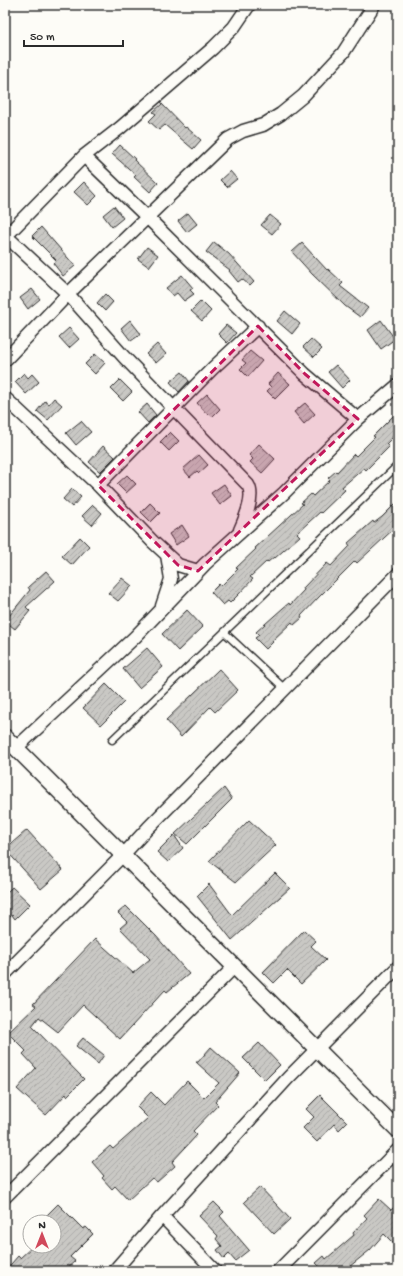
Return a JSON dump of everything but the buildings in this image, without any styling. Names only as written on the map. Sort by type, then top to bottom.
[{"type":"street","points":[[238,534],[244,522],[251,489],[175,408],[124,357],[68,294],[6,237],[84,156],[120,128],[213,48],[234,27],[249,5]]},
{"type":"street","points":[[5,360],[68,294],[228,139],[243,131],[262,125],[281,114],[303,96],[343,53],[374,5]]},
{"type":"street","points":[[84,156],[258,326],[304,374],[358,419]]},
{"type":"street","points":[[98,485],[213,368],[258,326]]},
{"type":"street","points":[[16,748],[135,637],[198,571],[284,492],[358,419],[398,385]]},
{"type":"street","points":[[5,398],[98,485],[178,565],[198,571]]},
{"type":"street","points":[[160,610],[171,579],[167,555]]},
{"type":"street","points":[[5,974],[398,574]]},
{"type":"street","points":[[5,737],[398,1130]]},
{"type":"street","points":[[5,1197],[235,966]]},
{"type":"street","points":[[114,1271],[162,1216],[316,1048],[398,967]]},
{"type":"street","points":[[278,1271],[398,1150]]},
{"type":"street","points":[[162,1216],[215,1271]]},
{"type":"lane","points":[[112,740],[398,464]]},
{"type":"lane","points":[[224,632],[285,689]]},
{"type":"highlighted area","points":[[258,326],[305,374],[358,419],[198,571],[178,565],[98,485]]}]
